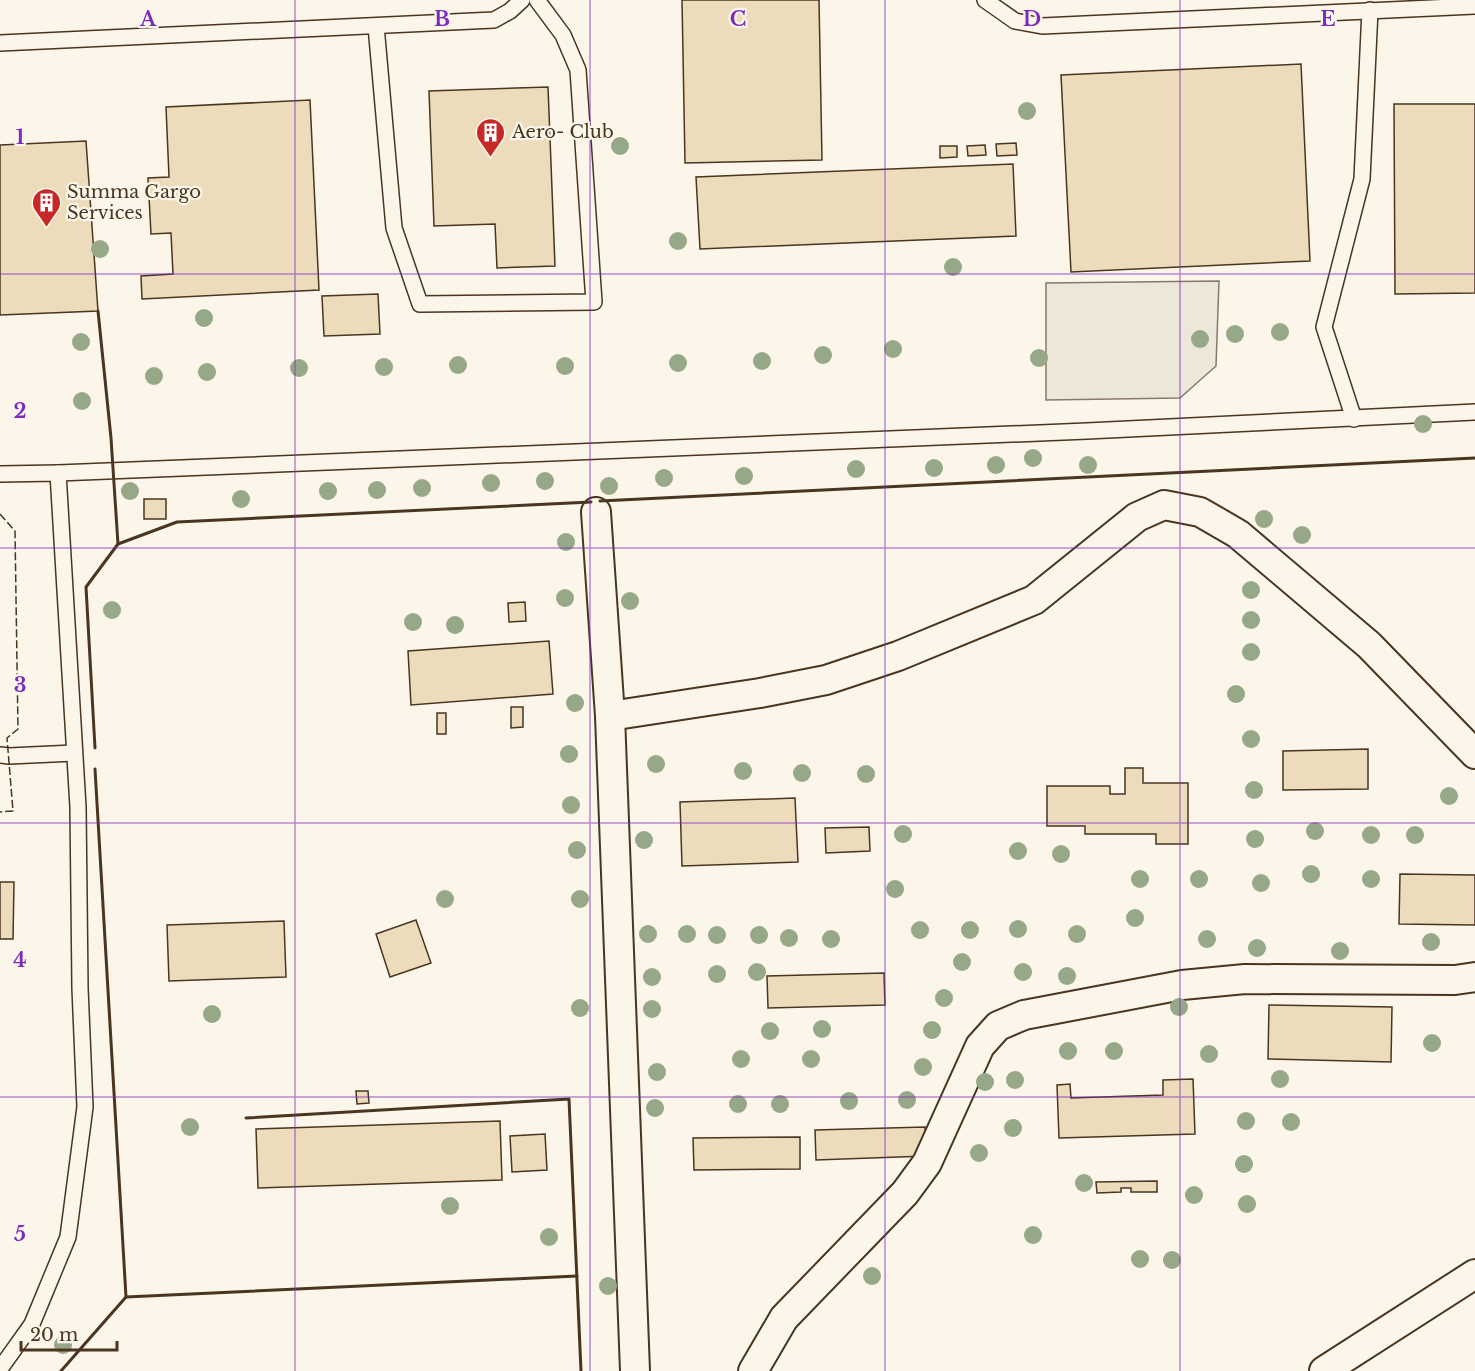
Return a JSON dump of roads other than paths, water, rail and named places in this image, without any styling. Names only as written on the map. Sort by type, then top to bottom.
[{"type":"street","points":[[610,716],[760,693],[826,680],[898,656],[1034,600],[1137,517],[1164,505],[1200,512],[1238,534],[1369,645],[1475,754]]},
{"type":"street","points":[[596,512],[610,716],[634,1371]]},
{"type":"street","points":[[753,1371],[784,1318],[905,1193],[927,1163],[980,1046],[998,1026],[1024,1015],[1182,985],[1245,979],[1455,980],[1475,977]]},
{"type":"street","points":[[1324,1371],[1475,1274]]},
{"type":"lane","points":[[0,43],[494,20],[510,11],[522,0]]},
{"type":"lane","points":[[376,26],[393,228],[420,304],[594,302],[578,70],[563,35],[537,0]]},
{"type":"lane","points":[[986,0],[1015,21],[1042,26],[1475,6]]},
{"type":"lane","points":[[1354,418],[1324,327],[1362,179],[1370,10]]},
{"type":"lane","points":[[0,474],[1475,412]]},
{"type":"lane","points":[[0,1369],[32,1324],[68,1237],[85,1107],[80,988],[78,807],[58,473]]},
{"type":"lane","points":[[0,755],[74,753]]},
{"type":"place","name":"Aero- Club","points":[[491,158]]},
{"type":"place","name":"Summa Gargo Services","points":[[46,228]]}]
